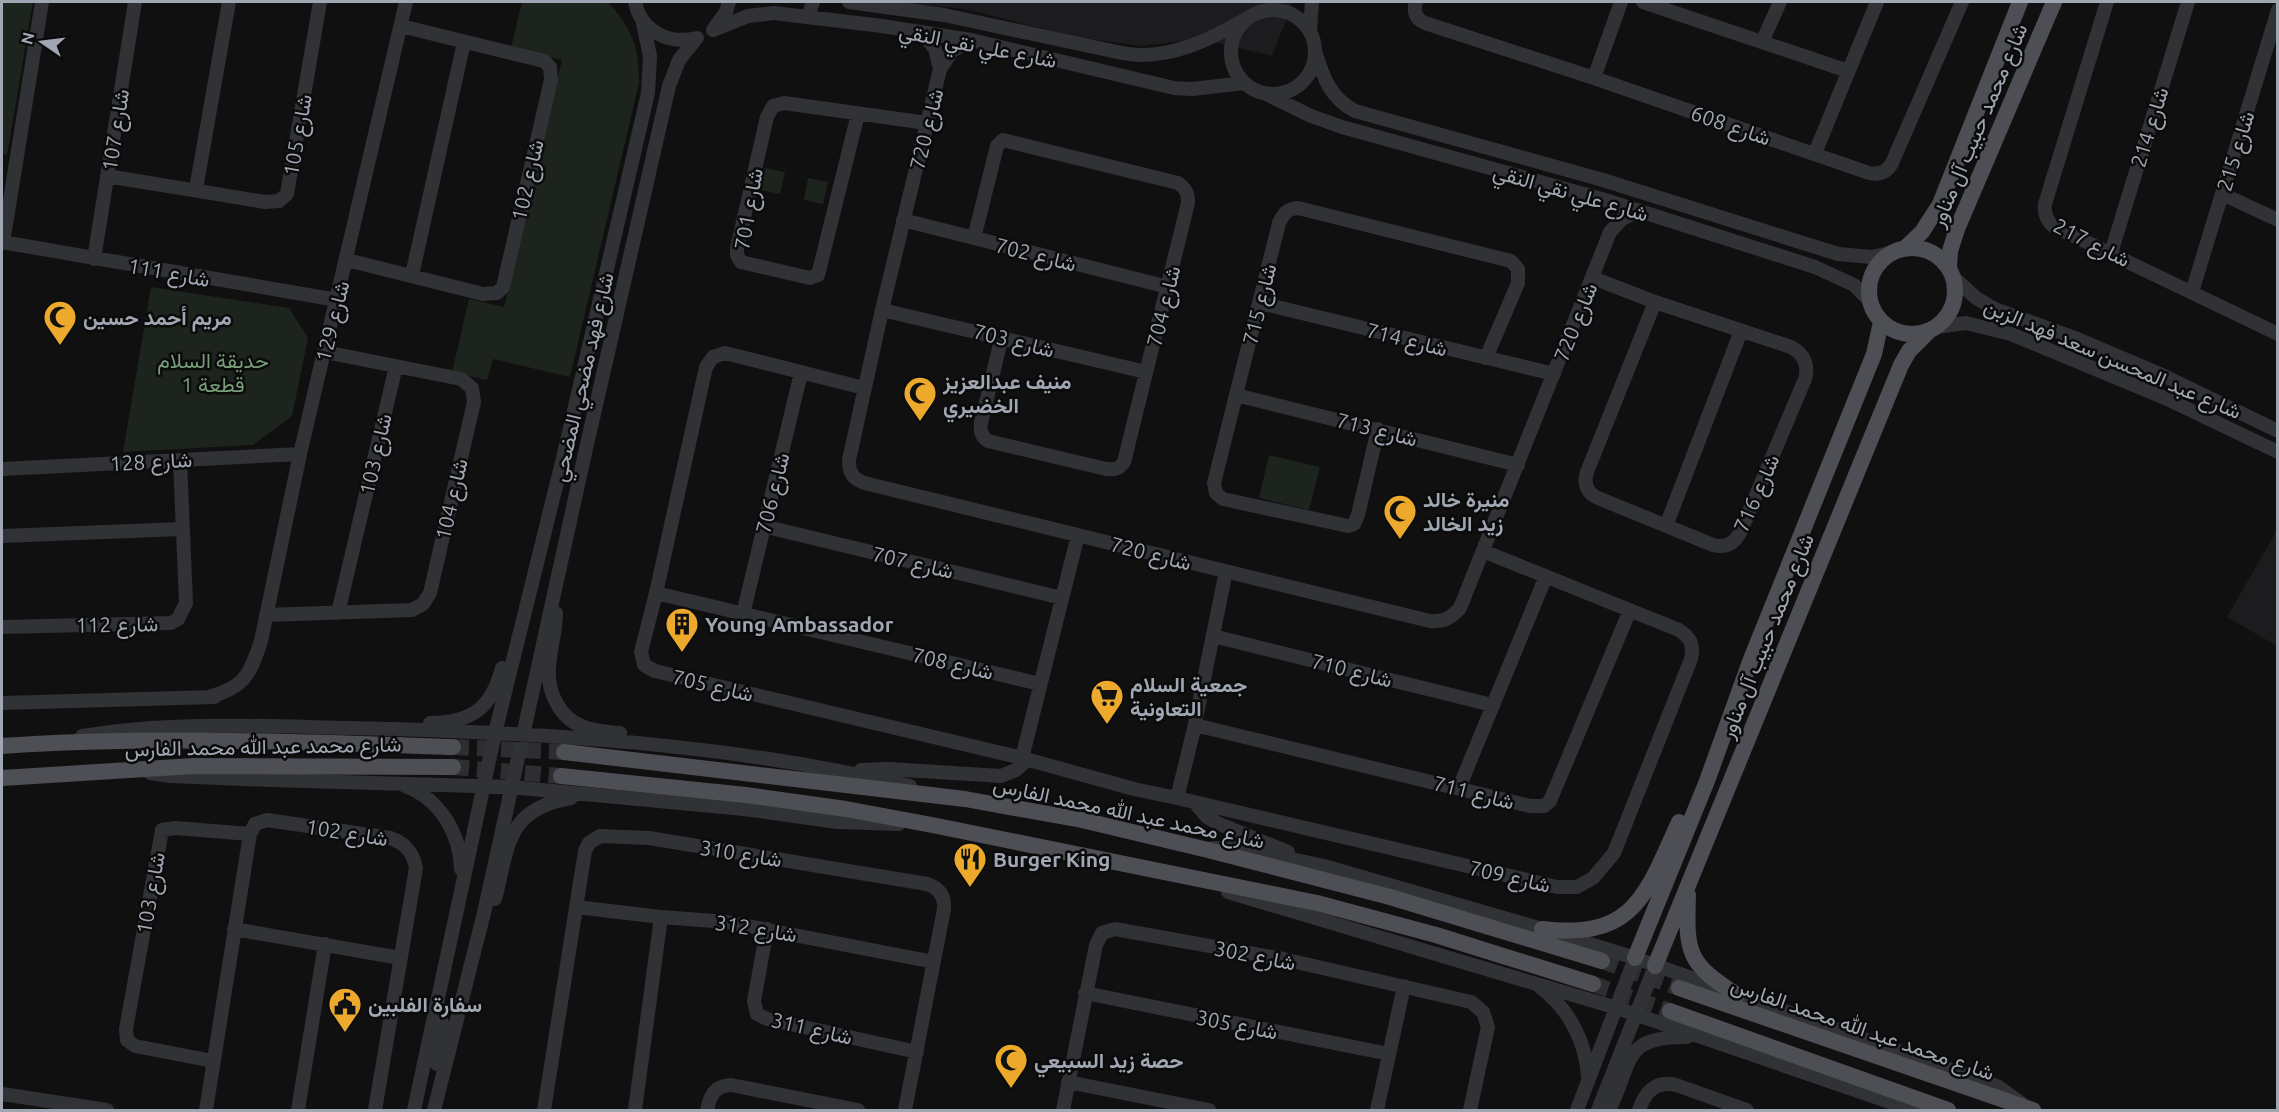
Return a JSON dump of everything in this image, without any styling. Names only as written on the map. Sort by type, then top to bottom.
[{"type":"main road","name":"شارع محمد حبيب آل مناور","points":[[1899,250],[1922,232],[1940,204],[2020,2]]},
{"type":"main road","name":"شارع محمد حبيب آل مناور","points":[[1951,273],[1950,251],[1957,228],[2055,2]]},
{"type":"main road","points":[[1919,248],[1932,252],[1951,273],[1955,291],[1954,302],[1948,315],[1933,329],[1918,334],[1905,334],[1892,330],[1881,322],[1873,311],[1869,289],[1871,276],[1879,263],[1899,250],[1919,248]]},
{"type":"main road","name":"شارع محمد حبيب آل مناور","points":[[1635,958],[1707,782],[1751,659],[1874,354],[1881,322]]},
{"type":"main road","name":"شارع محمد حبيب آل مناور","points":[[1655,966],[1901,365],[1909,351],[1933,329]]},
{"type":"main road","name":"شارع محمد عبد الله محمد الفارس","points":[[2,746],[48,743],[252,741],[453,747]]},
{"type":"main road","name":"شارع محمد عبد الله محمد الفارس","points":[[564,752],[965,799],[1083,820],[1390,897],[1602,961]]},
{"type":"main road","name":"شارع محمد عبد الله محمد الفارس","points":[[2,778],[192,765],[453,767]]},
{"type":"main road","points":[[561,776],[746,795],[917,822],[1196,878],[1317,903],[1371,917],[1593,984]]},
{"type":"main road","points":[[1542,929],[1569,932],[1592,930],[1611,923],[1629,912],[1648,888],[1681,819],[1707,782]]},
{"type":"main road","points":[[1688,882],[1687,936],[1692,954],[1707,975],[1737,995]]},
{"type":"main road","name":"شارع محمد عبد الله محمد الفارس","points":[[1679,988],[1878,1059],[2029,1109]]},
{"type":"main road","points":[[1670,1011],[1948,1110]]},
{"type":"street","points":[[2,242],[42,2]]},
{"type":"street","name":"شارع 107","points":[[94,259],[135,2]]},
{"type":"street","points":[[196,189],[229,2]]},
{"type":"street","name":"شارع 105","points":[[108,176],[265,202],[279,201],[287,194],[320,2]]},
{"type":"street","name":"شارع 129","points":[[2,703],[222,697],[236,694],[252,682],[260,665],[261,641],[300,453],[406,2]]},
{"type":"street","points":[[713,30],[726,12],[729,2]]},
{"type":"street","points":[[813,2],[810,11],[813,18]]},
{"type":"street","name":"شارع علي نقي النقي","points":[[849,2],[944,15],[1144,56],[1178,50],[1221,32],[1264,9]]},
{"type":"street","points":[[1310,31],[1291,14],[1264,9],[1243,24],[1235,34],[1232,60],[1236,72],[1254,90],[1266,94],[1278,94],[1300,84],[1314,63],[1315,51],[1310,31],[1312,2]]},
{"type":"street","name":"شارع 608","points":[[1416,2],[1415,13],[1425,23],[1874,174],[1883,173],[1890,167],[1962,2]]},
{"type":"street","points":[[1594,78],[1621,2]]},
{"type":"street","points":[[1643,2],[1848,71]]},
{"type":"street","points":[[1762,42],[1780,2]]},
{"type":"street","points":[[1815,153],[1877,2]]},
{"type":"street","name":"شارع 217","points":[[2107,2],[2044,208],[2048,220],[2054,226],[2277,334]]},
{"type":"street","name":"شارع 214","points":[[2111,253],[2188,2]]},
{"type":"street","points":[[636,8],[655,32],[671,40],[696,39]]},
{"type":"street","name":"شارع فهد مضحي المضحي","points":[[414,1110],[483,785],[643,117],[651,68],[649,43],[636,8]]},
{"type":"street","name":"شارع 215","points":[[2192,292],[2277,10]]},
{"type":"street","name":"شارع علي نقي النقي","points":[[696,39],[736,19],[761,14],[813,18],[971,40],[1174,88],[1192,89],[1245,83]]},
{"type":"street","name":"شارع 102","points":[[347,260],[483,294],[497,292],[502,286],[551,80],[550,67],[544,60],[401,26]]},
{"type":"street","name":"شارع 720","points":[[922,32],[935,48],[940,69]]},
{"type":"street","name":"شارع فهد مضحي المضحي","points":[[471,966],[553,593],[661,123],[675,68],[684,52],[696,39]]},
{"type":"street","name":"شارع 720","points":[[971,40],[952,51],[940,69],[882,310],[849,460],[851,475],[857,480],[1227,572],[1440,621],[1450,618],[1460,608],[1610,232]]},
{"type":"street","points":[[412,275],[464,42]]},
{"type":"street","name":"شارع علي نقي النقي","points":[[1315,51],[1329,88],[1340,102],[1355,111],[1603,180],[1838,254],[1872,257],[1899,250]]},
{"type":"street","name":"شارع علي نقي النقي","points":[[1266,94],[1311,116],[1342,127],[1602,200],[1827,271],[1854,285],[1870,301]]},
{"type":"street","name":"شارع 701","points":[[858,114],[818,275],[810,278],[741,262],[736,251],[767,117],[773,106],[784,103],[927,123]]},
{"type":"street","points":[[643,117],[653,116],[661,123]]},
{"type":"street","name":"شارع 704","points":[[974,238],[997,146],[1000,142],[1009,140],[1178,183],[1185,188],[1188,194],[1188,203],[1168,287],[1124,462],[1120,468],[1106,469],[988,441],[980,431],[981,423],[1002,336]]},
{"type":"street","points":[[2,161],[16,164]]},
{"type":"street","points":[[2222,194],[2277,220]]},
{"type":"street","points":[[1602,200],[1610,215],[1610,232]]},
{"type":"street","name":"شارع 715","points":[[1378,429],[1354,524],[1339,526],[1223,499],[1216,493],[1214,483],[1236,395],[1280,223],[1288,209],[1298,208],[1511,261],[1518,269],[1518,283],[1486,358]]},
{"type":"street","points":[[1610,232],[1622,219],[1638,211]]},
{"type":"street","name":"شارع 702","points":[[903,220],[1168,287]]},
{"type":"street","name":"شارع 111","points":[[2,242],[337,300]]},
{"type":"street","name":"شارع عبد المحسن سعد فهد الزبن","points":[[1951,273],[1985,305],[2075,338],[2162,375],[2277,431]]},
{"type":"street","name":"شارع 716","points":[[1593,279],[1791,347],[1799,352],[1807,365],[1805,379],[1740,533],[1735,541],[1727,546],[1713,545],[1594,496],[1588,490],[1585,481],[1655,302]]},
{"type":"street","name":"شارع 714","points":[[1260,303],[1554,374]]},
{"type":"street","name":"شارع 703","points":[[882,310],[1002,336],[1146,372]]},
{"type":"street","name":"شارع عبد المحسن سعد فهد الزبن","points":[[1933,329],[1966,323],[2011,334],[2165,398],[2277,452]]},
{"type":"street","points":[[1666,526],[1741,331]]},
{"type":"street","name":"شارع 104","points":[[266,615],[416,609],[426,601],[432,582],[474,392],[469,384],[461,379],[325,352]]},
{"type":"street","name":"شارع 705","points":[[864,388],[725,353],[713,357],[706,367],[641,652],[644,665],[1177,798]]},
{"type":"street","name":"شارع 103","points":[[338,613],[396,366]]},
{"type":"street","name":"شارع 706","points":[[743,614],[801,373]]},
{"type":"street","name":"شارع 713","points":[[1236,395],[1518,465]]},
{"type":"street","name":"شارع 128","points":[[2,469],[300,453]]},
{"type":"street","name":"شارع 112","points":[[2,627],[171,623],[178,619],[186,603],[180,460]]},
{"type":"street","name":"شارع 707","points":[[763,526],[1062,598]]},
{"type":"street","points":[[2,536],[182,529]]},
{"type":"street","points":[[845,771],[888,769],[1001,776],[1016,770],[1024,759],[1077,535]]},
{"type":"street","points":[[387,729],[459,720],[474,714],[486,704],[499,682],[519,609],[541,549]]},
{"type":"street","name":"شارع 709","points":[[1177,798],[1557,887],[1577,887],[1593,878],[1614,853],[1693,650],[1692,642],[1687,635],[1630,610],[1483,551]]},
{"type":"street","points":[[1177,798],[1195,725],[1227,572]]},
{"type":"street","points":[[1459,788],[1546,576]]},
{"type":"street","points":[[553,593],[556,622],[549,677],[553,694],[562,711],[584,728],[629,735],[654,743]]},
{"type":"street","name":"شارع 708","points":[[656,593],[1040,684]]},
{"type":"street","name":"شارع 711","points":[[1195,725],[1538,807],[1544,806],[1550,801],[1630,610]]},
{"type":"street","name":"شارع 710","points":[[1213,636],[1492,705]]},
{"type":"street","points":[[48,743],[111,732],[176,727],[387,729],[495,733],[654,743],[845,771],[965,799]]},
{"type":"street","points":[[1001,776],[1007,755]]},
{"type":"street","points":[[139,770],[170,776],[483,785],[744,809],[837,822],[888,824],[917,822]]},
{"type":"street","points":[[400,784],[427,799],[448,822],[459,850],[462,889]]},
{"type":"street","points":[[434,1110],[471,966],[486,930],[512,834],[526,816],[545,804],[589,795]]},
{"type":"street","points":[[1195,803],[1207,817],[1217,824],[1324,866]]},
{"type":"street","name":"شارع 102","points":[[250,834],[255,824],[267,820],[390,838],[405,845],[415,860],[416,868],[375,1110]]},
{"type":"street","name":"شارع 103","points":[[213,1061],[135,1046],[127,1040],[126,1029],[162,830],[175,828],[250,834]]},
{"type":"street","points":[[206,1110],[250,834]]},
{"type":"street","name":"شارع 310","points":[[544,1110],[585,851],[589,843],[605,836],[650,838],[713,847],[933,886],[939,890],[944,902],[906,1110]]},
{"type":"street","points":[[1208,850],[1222,847],[1241,848],[1324,866],[1635,958],[1997,1086],[2029,1109]]},
{"type":"street","points":[[1196,878],[1217,889],[1617,1008],[1913,1110]]},
{"type":"street","name":"شارع 312","points":[[576,907],[727,922],[934,962]]},
{"type":"street","points":[[635,1110],[662,917]]},
{"type":"street","name":"شارع 302","points":[[1063,1110],[1098,938],[1108,929],[1115,928],[1283,959],[1476,1004],[1483,1012],[1488,1026],[1470,1110]]},
{"type":"street","points":[[234,929],[400,958]]},
{"type":"street","name":"شارع 311","points":[[767,929],[754,1001],[758,1014],[767,1019],[916,1052]]},
{"type":"street","points":[[298,1110],[325,944]]},
{"type":"street","points":[[1577,1110],[1635,958]]},
{"type":"street","points":[[1598,1110],[1655,966]]},
{"type":"street","points":[[1534,984],[1552,998],[1574,1026],[1586,1058],[1588,1081]]},
{"type":"street","points":[[1377,1110],[1404,986]]},
{"type":"street","name":"شارع 305","points":[[1085,993],[1389,1054]]},
{"type":"street","points":[[429,1110],[444,1028],[441,1021],[434,1020]]},
{"type":"street","points":[[1609,1110],[1630,1059],[1640,1047],[1660,1037],[1701,1038]]},
{"type":"street","points":[[1068,1082],[1209,1110]]},
{"type":"street","points":[[1639,1110],[1647,1092],[1655,1086],[1666,1083],[1747,1110]]},
{"type":"street","points":[[707,1110],[709,1099],[715,1090],[731,1085],[858,1110]]},
{"type":"street","points":[[2,1094],[107,1110]]},
{"type":"shaded area","points":[[890,2],[1293,2],[1272,56],[1202,39],[1141,46],[1077,37],[965,9]]},
{"type":"shaded area","points":[[2277,530],[2277,646],[2227,617]]},
{"type":"green space","points":[[2,2],[33,2],[7,155],[2,154]]},
{"type":"green space","points":[[522,2],[609,3],[624,22],[633,40],[638,59],[639,83],[570,377],[493,359],[487,380],[452,372],[469,299],[504,307],[562,60],[511,48]]},
{"type":"green space","points":[[765,168],[785,172],[780,194],[761,190]]},
{"type":"green space","points":[[808,178],[828,182],[823,204],[804,200]]},
{"type":"green space","name":"حديقة السلام قطعة 1","points":[[151,287],[289,308],[308,338],[292,416],[253,445],[123,452]]},
{"type":"green space","points":[[1269,455],[1320,467],[1309,510],[1259,498]]},
{"type":"tunnel","points":[[453,747],[564,752]]},
{"type":"tunnel","points":[[453,767],[561,776]]},
{"type":"tunnel","points":[[1602,961],[1679,988]]},
{"type":"tunnel","points":[[1593,984],[1670,1011]]},
{"type":"place","name":"مريم أحمد حسين","points":[[60,346]]},
{"type":"place","name":"منيف عبدالعزيز الخضيري","points":[[920,422]]},
{"type":"place","name":"منيرة خالد زيد الخالد","points":[[1400,540]]},
{"type":"place","name":"Young Ambassador","points":[[682,653]]},
{"type":"place","name":"جمعية السلام التعاونية","points":[[1107,725]]},
{"type":"place","name":"Burger King","points":[[970,888]]},
{"type":"place","name":"سفارة الفلبين","points":[[345,1033]]},
{"type":"place","name":"حصة زيد السبيعي","points":[[1011,1089]]}]
